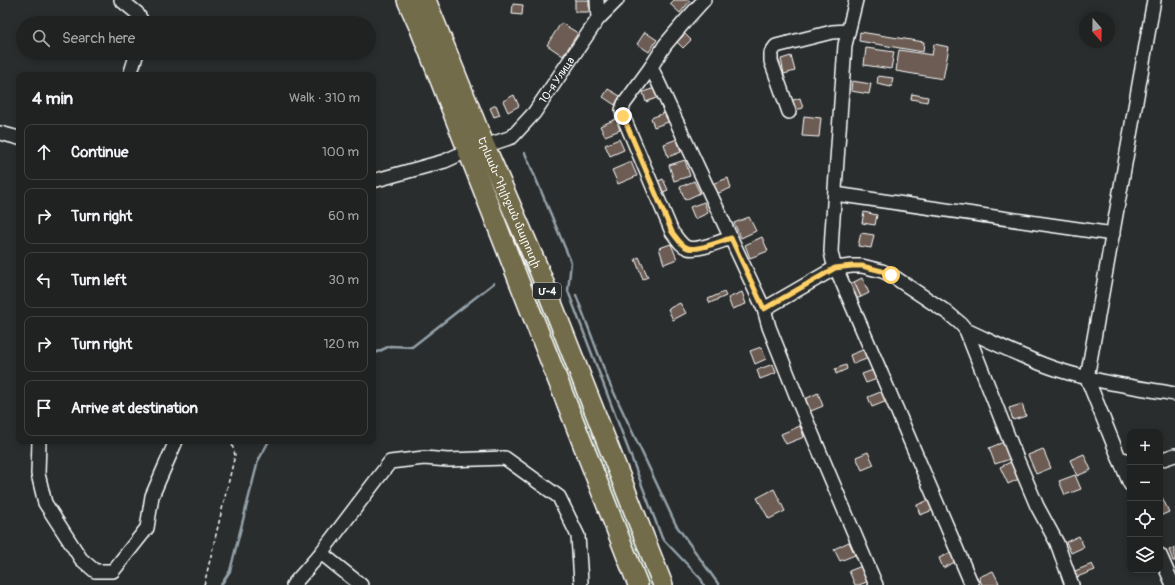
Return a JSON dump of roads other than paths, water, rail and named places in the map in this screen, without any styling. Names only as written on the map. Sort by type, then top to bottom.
[{"type":"highway","name":"Երևան-Դիլիջան մայրուղի","points":[[407,0],[476,148],[539,270],[662,585]]},
{"type":"highway","name":"Երևան-Դիլիջան մայրուղի","points":[[426,0],[476,148],[638,585]]},
{"type":"street","points":[[122,0],[139,16]]},
{"type":"street","points":[[596,0],[598,19]]},
{"type":"street","name":"10-я Улица","points":[[376,180],[445,161],[476,148],[512,137],[534,113],[598,19],[617,0]]},
{"type":"street","points":[[704,0],[665,45],[624,104],[622,110],[623,116],[672,232],[681,244],[688,248],[695,249],[731,238]]},
{"type":"street","points":[[856,0],[845,45],[832,252],[835,268],[972,585]]},
{"type":"street","points":[[1127,472],[1124,459],[1087,378],[1154,0]]},
{"type":"street","points":[[789,112],[771,61],[771,53],[776,46],[832,32],[848,31]]},
{"type":"street","points":[[131,72],[135,60]]},
{"type":"street","points":[[651,66],[764,309],[772,334],[799,403],[876,585]]},
{"type":"street","points":[[0,133],[16,137]]},
{"type":"street","points":[[835,194],[1113,234]]},
{"type":"street","points":[[764,309],[835,268],[862,266],[891,275],[948,313],[961,324],[966,330],[1037,506],[1057,543],[1072,585]]},
{"type":"street","points":[[966,330],[1015,353],[1058,370],[1087,378],[1175,394]]},
{"type":"street","points":[[39,444],[38,474],[45,503],[81,559],[95,571],[113,571],[147,528],[152,496],[175,444]]},
{"type":"street","points":[[1163,459],[1175,456]]},
{"type":"street","points":[[293,585],[321,553],[390,462],[424,458],[448,460],[505,458],[559,496],[578,536],[581,582]]},
{"type":"street","points":[[321,553],[361,585]]},
{"type":"street","points":[[1163,562],[1173,585]]},
{"type":"waterway","points":[[525,153],[571,262],[568,291],[662,538],[701,579],[704,585]]},
{"type":"waterway","points":[[376,353],[390,346],[412,347],[494,283]]},
{"type":"waterway","points":[[576,295],[609,382],[676,525],[719,585]]},
{"type":"waterway","points":[[221,585],[230,571],[258,461],[267,444]]}]
